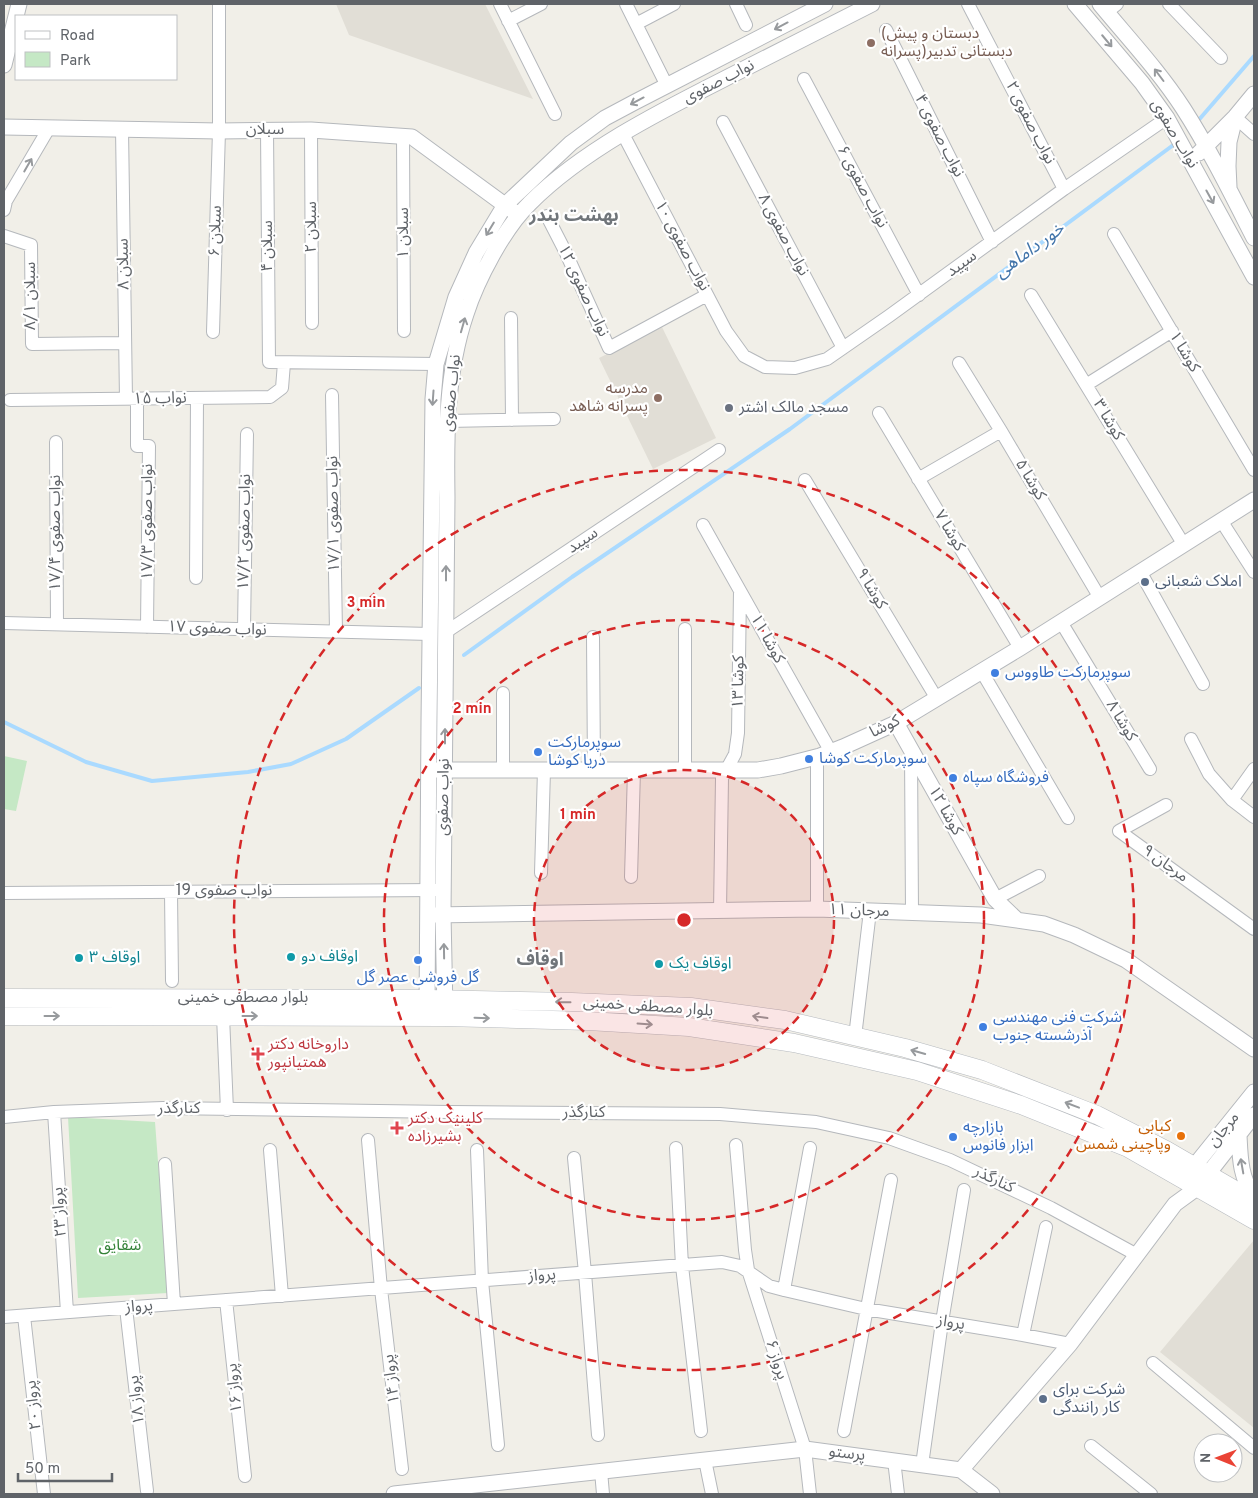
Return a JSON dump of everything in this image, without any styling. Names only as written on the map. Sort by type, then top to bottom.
[{"type":"main road","name":"بلوار مصطفی خمینی","points":[[4,998],[436,1008],[588,1021],[690,1027],[794,1044],[917,1071],[1021,1105],[1254,1201]]},
{"type":"main road","name":"بلوار مصطفی خمینی","points":[[4,1016],[223,1016],[572,1002],[691,1008],[785,1020],[905,1048],[982,1070],[1097,1115],[1196,1178],[1254,1220]]},
{"type":"street","name":"سبلان ۶","points":[[213,332],[219,131],[219,4]]},
{"type":"street","points":[[500,4],[555,114]]},
{"type":"street","points":[[508,21],[541,4]]},
{"type":"street","points":[[626,4],[677,104]]},
{"type":"street","points":[[636,24],[674,4]]},
{"type":"street","points":[[736,4],[746,25]]},
{"type":"street","name":"نواب صفوی","points":[[436,1008],[443,914],[446,632],[439,438],[433,398],[436,364],[456,296],[476,253],[505,205],[571,143],[605,118],[824,4]]},
{"type":"street","points":[[839,4],[846,17]]},
{"type":"street","name":"نواب صفوی","points":[[436,1008],[427,915],[430,634],[439,438],[448,421],[455,353],[466,314],[480,280],[506,233],[529,204],[564,173],[603,145],[677,104],[872,4]]},
{"type":"street","name":"نواب صفوی ۲","points":[[968,4],[1064,189]]},
{"type":"street","name":"نواب صفوی","points":[[1075,4],[1142,83],[1170,123],[1254,277]]},
{"type":"street","points":[[1169,4],[1221,58]]},
{"type":"street","name":"نواب صفوی","points":[[1108,7],[1185,111],[1254,238]]},
{"type":"street","points":[[4,66],[15,21]]},
{"type":"street","name":"نواب صفوی ۴","points":[[886,30],[992,242]]},
{"type":"street","name":"نواب صفوی ۶","points":[[804,79],[920,295]]},
{"type":"street","points":[[1188,157],[1235,118],[1254,94]]},
{"type":"street","points":[[1170,123],[1185,111]]},
{"type":"street","points":[[1235,118],[1254,134]]},
{"type":"street","points":[[1230,191],[1229,142],[1235,118]]},
{"type":"street","name":"نواب صفوی ۸","points":[[722,122],[843,348]]},
{"type":"street","name":"سپید","points":[[744,356],[765,367],[795,368],[827,359],[920,295],[1064,189],[1170,123]]},
{"type":"street","name":"سبلان","points":[[4,127],[219,131],[311,130],[403,136],[412,138],[519,215]]},
{"type":"street","points":[[4,201],[49,128]]},
{"type":"street","name":"سبلان ۸","points":[[122,129],[125,343],[131,399]]},
{"type":"street","name":"سبلان ۴","points":[[267,130],[269,362],[284,363]]},
{"type":"street","name":"سبلان ۲","points":[[311,130],[312,323]]},
{"type":"street","name":"نواب صفوی ۱۰","points":[[623,134],[726,331],[744,356]]},
{"type":"street","name":"سبلان ۱","points":[[403,136],[404,331]]},
{"type":"street","name":"نواب صفوی ۱۲","points":[[547,216],[609,348],[707,295]]},
{"type":"street","name":"کوشا ۱","points":[[1114,234],[1254,470]]},
{"type":"street","name":"سبلان ۸/۱","points":[[4,236],[31,244],[32,344],[125,343]]},
{"type":"street","name":"کوشا ۳","points":[[1031,295],[1184,545]]},
{"type":"street","points":[[511,318],[512,420]]},
{"type":"street","points":[[1086,385],[1172,331]]},
{"type":"street","points":[[284,363],[436,364]]},
{"type":"street","name":"نواب ۱۵","points":[[10,400],[270,397],[282,388],[284,363]]},
{"type":"street","name":"کوشا ۵","points":[[959,363],[1100,598]]},
{"type":"street","name":"نواب صفوی ۱۷/۱","points":[[332,396],[336,632]]},
{"type":"street","points":[[196,578],[197,398]]},
{"type":"street","name":"نواب صفوی ۱۷/۳","points":[[131,399],[137,446],[149,446],[147,627]]},
{"type":"street","name":"کوشا ۷","points":[[879,413],[1020,648]]},
{"type":"street","points":[[448,421],[554,419]]},
{"type":"street","points":[[918,479],[1001,431]]},
{"type":"street","name":"نواب صفوی ۱۷/۲","points":[[244,629],[246,434]]},
{"type":"street","name":"نواب صفوی ۱۷/۴","points":[[56,442],[57,624]]},
{"type":"street","name":"سپید","points":[[446,632],[719,450]]},
{"type":"street","name":"کوشا ۹","points":[[805,480],[936,699]]},
{"type":"street","name":"کوشا","points":[[429,770],[758,770],[781,766],[824,754],[896,723],[982,672],[1254,500]]},
{"type":"street","points":[[1222,522],[1254,572]]},
{"type":"street","name":"کوشا ۱۱","points":[[703,525],[740,591],[824,754]]},
{"type":"street","points":[[1140,573],[1203,684]]},
{"type":"street","name":"کوشا ۱۳","points":[[720,911],[722,778],[735,754],[738,733],[740,591]]},
{"type":"street","name":"کوشا ۸","points":[[1061,622],[1150,769]]},
{"type":"street","name":"نواب صفوی ۱۷","points":[[4,623],[430,634]]},
{"type":"street","points":[[685,629],[685,770]]},
{"type":"street","points":[[593,637],[594,770]]},
{"type":"street","points":[[982,672],[1068,818]]},
{"type":"street","points":[[503,693],[503,770]]},
{"type":"street","name":"کوشا ۱۲","points":[[896,723],[994,899],[1018,920]]},
{"type":"street","points":[[1191,739],[1209,774],[1232,800],[1254,817]]},
{"type":"street","points":[[911,750],[912,913]]},
{"type":"street","points":[[817,909],[824,754]]},
{"type":"street","points":[[1232,800],[1254,769]]},
{"type":"street","points":[[541,873],[544,770]]},
{"type":"street","points":[[631,876],[634,770]]},
{"type":"street","name":"مرجان ۹","points":[[1166,804],[1119,831],[1254,929]]},
{"type":"street","points":[[994,899],[1039,876]]},
{"type":"street","name":"نواب صفوی 19","points":[[4,893],[443,890]]},
{"type":"street","points":[[171,892],[172,981]]},
{"type":"street","name":"مرجان ۱۱","points":[[427,915],[817,909],[981,915],[1044,924],[1088,941],[1126,960],[1254,1049]]},
{"type":"street","points":[[855,1036],[870,911]]},
{"type":"street","points":[[223,1016],[227,1110]]},
{"type":"street","name":"مرجان","points":[[1196,1178],[1254,1092]]},
{"type":"street","name":"کنارگذر","points":[[4,1116],[163,1108],[720,1114],[816,1122],[889,1138],[950,1160],[1051,1208],[1136,1255]]},
{"type":"street","name":"پرواز ۲۳","points":[[54,1112],[67,1312]]},
{"type":"street","name":"مرجان","points":[[1196,1178],[1239,1134],[1254,1115]]},
{"type":"street","points":[[1239,1134],[1245,1180],[1254,1195]]},
{"type":"street","name":"پرواز ۱۴","points":[[368,1140],[381,1289],[402,1469]]},
{"type":"street","name":"پرواز ۶","points":[[736,1145],[748,1270],[805,1449],[810,1494]]},
{"type":"street","points":[[676,1148],[682,1266],[701,1431]]},
{"type":"street","points":[[784,1290],[810,1148]]},
{"type":"street","points":[[270,1150],[282,1296]]},
{"type":"street","points":[[477,1150],[482,1281],[498,1445]]},
{"type":"street","points":[[574,1158],[598,1435]]},
{"type":"street","points":[[165,1164],[174,1304]]},
{"type":"street","points":[[989,1493],[961,1470],[1070,1344],[1196,1178]]},
{"type":"street","points":[[844,1431],[891,1180]]},
{"type":"street","points":[[922,1465],[942,1322],[964,1190]]},
{"type":"street","points":[[1023,1335],[1046,1227]]},
{"type":"street","name":"پرواز","points":[[4,1317],[722,1262],[740,1266],[768,1286],[784,1290],[866,1309],[1070,1344]]},
{"type":"street","name":"پرواز ۱۶","points":[[226,1300],[244,1476]]},
{"type":"street","name":"پرواز ۱۸","points":[[126,1308],[148,1491]]},
{"type":"street","name":"پرواز ۲۰","points":[[24,1316],[44,1494]]},
{"type":"street","points":[[1153,1363],[1254,1448]]},
{"type":"street","points":[[1091,1446],[1151,1494]]},
{"type":"street","name":"پرستو","points":[[394,1494],[471,1490],[601,1471],[805,1449],[961,1470]]},
{"type":"street","points":[[705,1460],[712,1494]]},
{"type":"street","points":[[894,1460],[898,1494]]},
{"type":"street","points":[[601,1471],[603,1494]]},
{"type":"shaded area","points":[[336,4],[485,4],[533,99],[349,35]]},
{"type":"shaded area","name":"مدرسه پسرانه شاهد","points":[[662,327],[716,438],[653,469],[599,358]]},
{"type":"shaded area","points":[[1254,1240],[1254,1428],[1160,1352]]},
{"type":"green space","points":[[4,756],[27,761],[16,811],[4,809]]},
{"type":"green space","name":"شقایق","points":[[68,1117],[155,1122],[168,1293],[78,1298]]},
{"type":"waterway","name":"خور داماهی","points":[[1197,122],[1254,56]]},
{"type":"waterway","name":"خور داماهی","points":[[464,655],[572,577],[790,429],[1176,143]]},
{"type":"waterway","points":[[4,722],[86,762],[152,781],[248,772],[291,764],[346,739],[419,688]]},
{"type":"place","name":"(دبستان و پیش دبستانی تدبیر(پسرانه","points":[[871,43]]},
{"type":"place","name":"مدرسه پسرانه شاهد","points":[[658,398]]},
{"type":"place","name":"مسجد مالک اشتر","points":[[729,408]]},
{"type":"place","name":"املاک شعبانی","points":[[1145,582]]},
{"type":"place","name":"سوپرمارکت طاووس","points":[[995,673]]},
{"type":"place","name":"سوپرمارکت دریا کوشا","points":[[538,752]]},
{"type":"place","name":"سوپرمارکت کوشا","points":[[809,759]]},
{"type":"place","name":"فروشگاه سپاه","points":[[953,778]]},
{"type":"place","name":"اوقاف دو","points":[[291,957]]},
{"type":"place","name":"اوقاف ۳","points":[[79,958]]},
{"type":"place","name":"گل فروشی عصر گل","points":[[418,960]]},
{"type":"place","name":"اوقاف یک","points":[[659,964]]},
{"type":"place","name":"شرکت فنی مهندسی آذرشسته جنوب","points":[[983,1027]]},
{"type":"place","name":"داروخانه دکتر همتیانپور","points":[[258,1054]]},
{"type":"place","name":"کلینیک دکتر بشیرزاده","points":[[397,1128]]},
{"type":"place","name":"کبابی وپاچینی شمس","points":[[1181,1136]]},
{"type":"place","name":"بازارچه ابزار فانوس","points":[[953,1137]]},
{"type":"place","name":"شركت براى كار رانندگى","points":[[1043,1399]]},
{"type":"district","name":"بهشت بندر","points":[[574,216]]},
{"type":"district","name":"اوقاف","points":[[540,960]]}]
